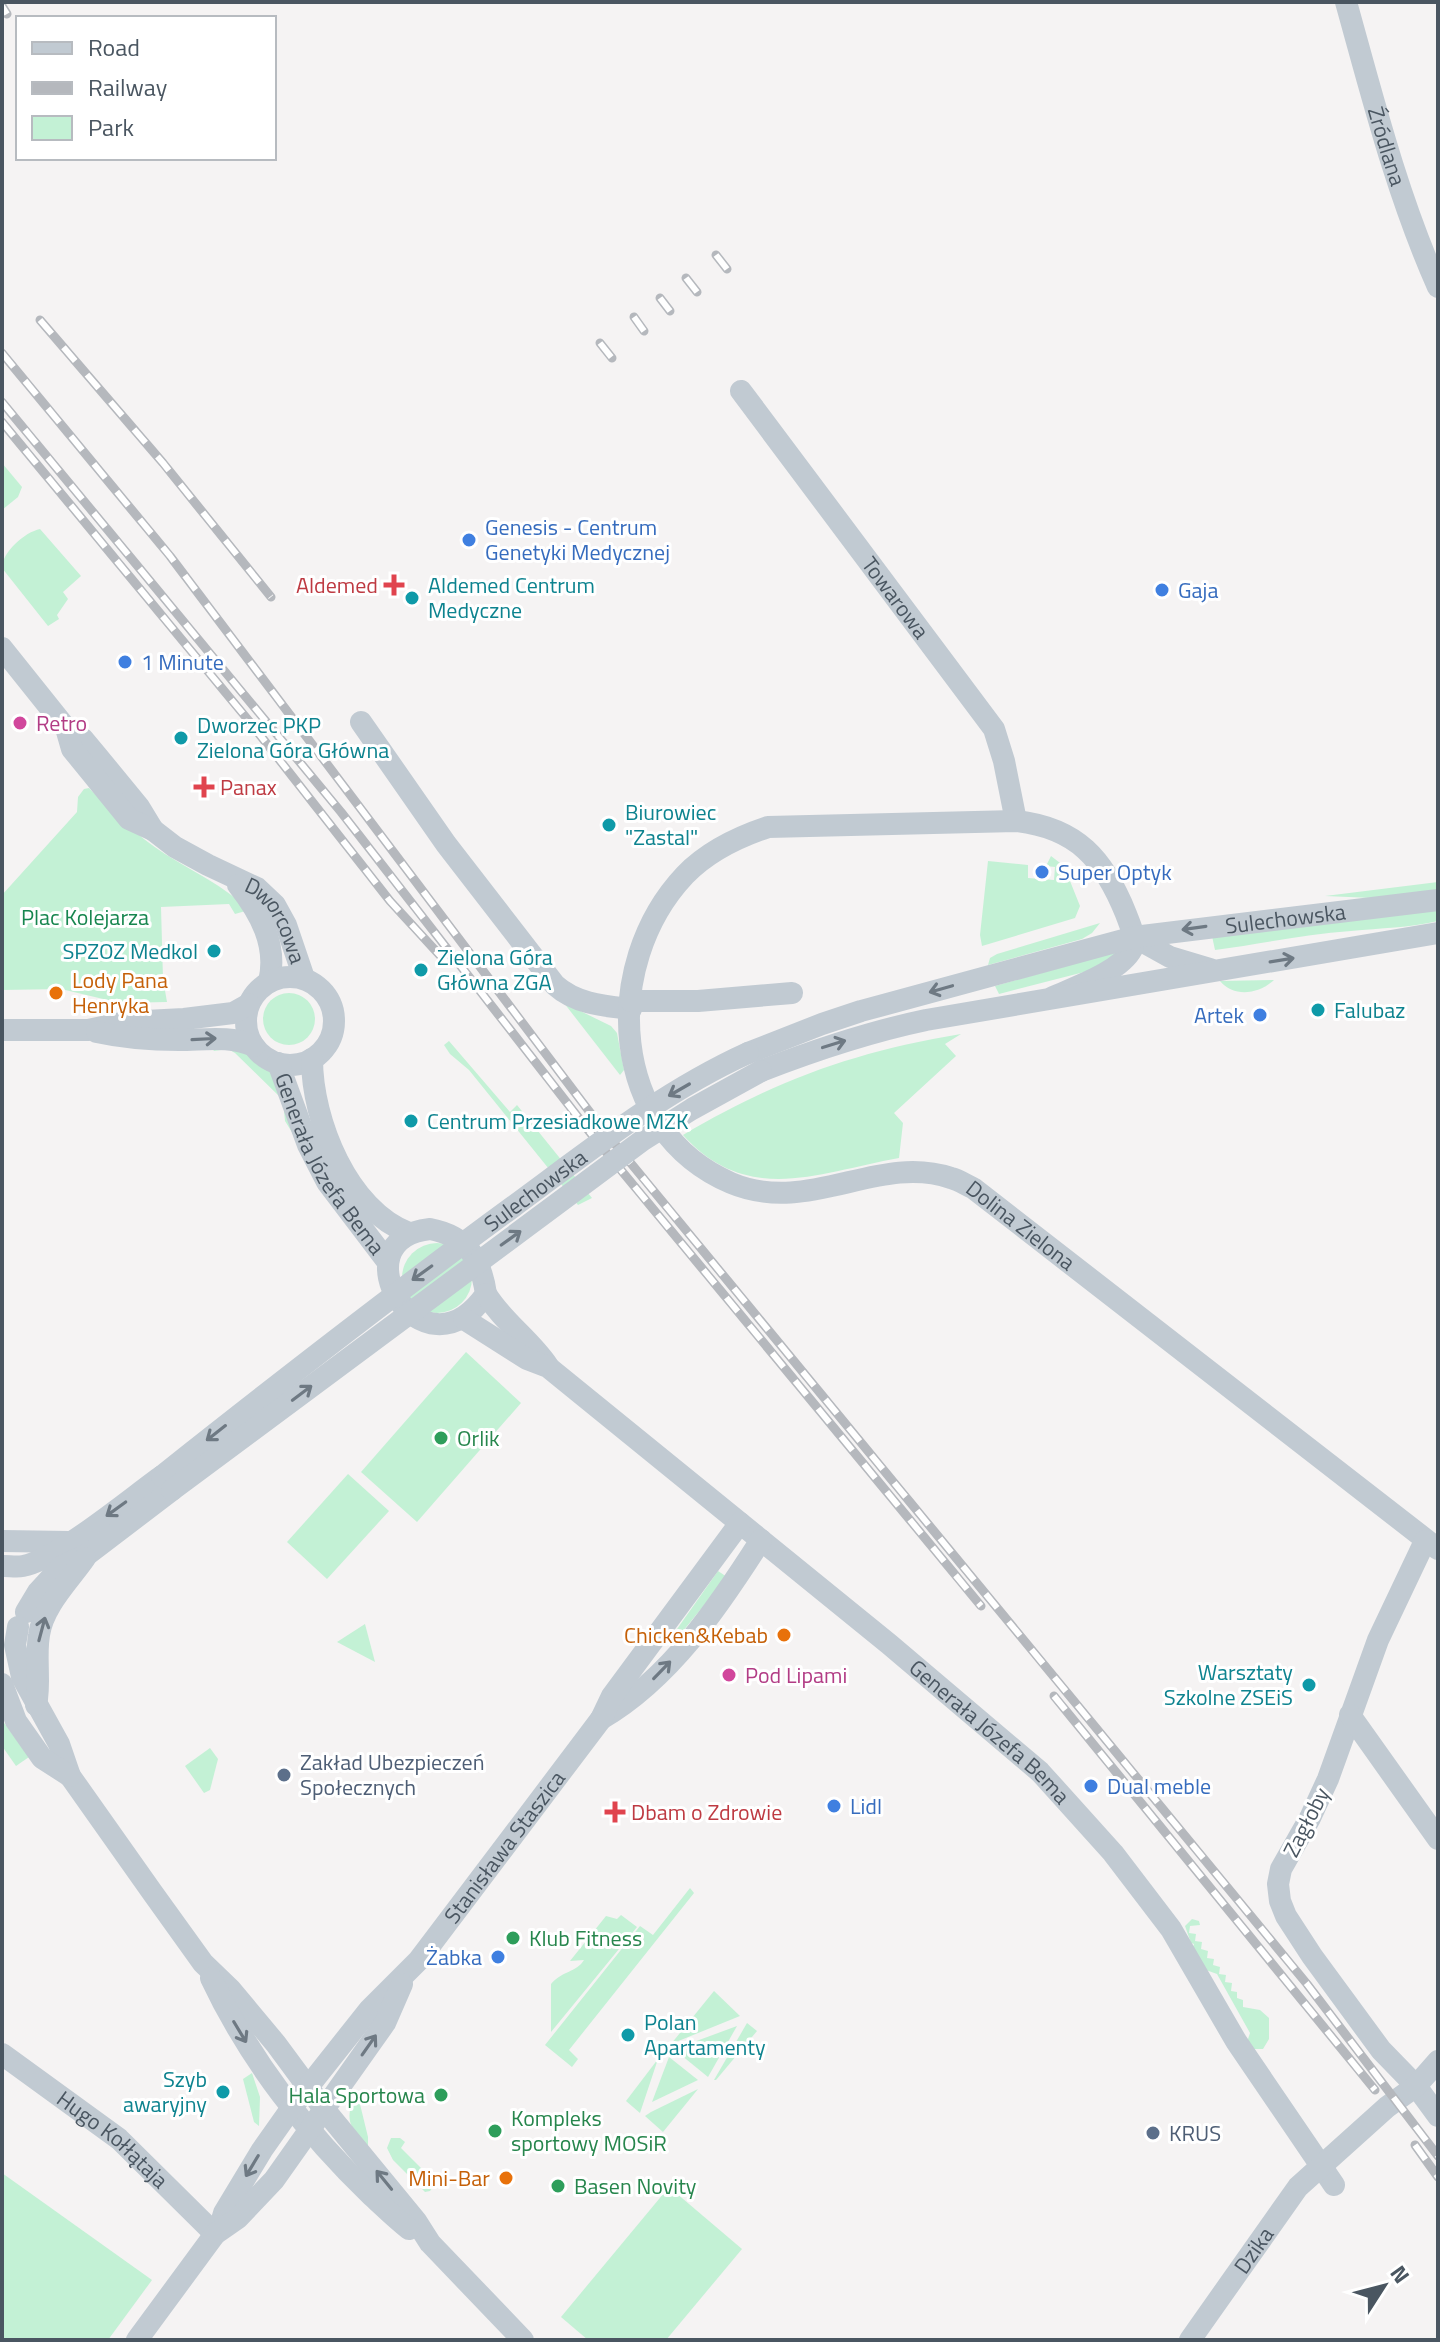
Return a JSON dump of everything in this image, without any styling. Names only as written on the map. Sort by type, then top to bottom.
[{"type":"street","name":"Źródlana","points":[[1346,2],[1391,166],[1414,232],[1438,287]]},
{"type":"street","name":"Towarowa","points":[[741,391],[994,729],[1016,821]]},
{"type":"street","name":"Dworcowa","points":[[2,648],[66,728],[72,749],[129,819],[153,830],[175,847],[257,888],[275,905],[286,925],[304,978]]},
{"type":"street","points":[[361,722],[446,844],[563,993],[585,1002],[631,1005],[792,993]]},
{"type":"street","points":[[631,1005],[635,971],[650,929],[661,907],[685,875],[716,850],[768,827],[1016,821],[1048,826],[1087,850],[1117,890],[1134,937]]},
{"type":"street","name":"Dworcowa","points":[[233,878],[253,904],[265,928],[271,954],[269,982]]},
{"type":"street","name":"Sulechowska","points":[[15,1625],[38,1592],[79,1548],[167,1483],[378,1306],[625,1125],[678,1090],[754,1062],[861,1011],[1134,937],[1438,900]]},
{"type":"street","name":"Sulechowska","points":[[754,1062],[819,1048],[873,1031],[1053,997],[1438,933]]},
{"type":"street","name":"Sulechowska","points":[[1134,937],[1170,957],[1213,971]]},
{"type":"street","name":"Sulechowska","points":[[1053,997],[1094,979],[1120,963],[1132,949],[1134,937]]},
{"type":"street","points":[[2,1030],[88,1030],[126,1022],[233,1013],[249,1004],[269,982],[292,976],[304,978],[322,990],[333,1007],[334,1016],[330,1041],[312,1059],[290,1065],[268,1059],[254,1046],[242,1041],[220,1038],[130,1039],[88,1030]]},
{"type":"street","points":[[249,1004],[246,1025],[254,1046]]},
{"type":"street","name":"Dolina Zielona","points":[[631,1005],[632,1057],[645,1102],[667,1136],[703,1169],[735,1184],[767,1193],[797,1193],[906,1173],[951,1177],[973,1188],[1432,1545]]},
{"type":"street","name":"Generała Józefa Bema","points":[[312,1059],[317,1107],[338,1160],[370,1208],[394,1228],[409,1233]]},
{"type":"street","name":"Generała Józefa Bema","points":[[278,1063],[308,1145],[327,1182],[387,1261]]},
{"type":"street","points":[[430,1229],[459,1239],[477,1259],[486,1294],[464,1319],[428,1323],[412,1315],[392,1287],[387,1261],[393,1247],[409,1233],[430,1229]]},
{"type":"street","name":"Generała Józefa Bema","points":[[486,1294],[497,1311],[534,1346],[548,1367],[1013,1746],[1077,1812],[1143,1890],[1171,1929],[1236,2041],[1334,2185]]},
{"type":"street","name":"Generała Józefa Bema","points":[[464,1319],[527,1359],[548,1367]]},
{"type":"street","name":"Stanisława Staszica","points":[[137,2340],[217,2232],[224,2213],[293,2106],[369,2010],[406,1976],[507,1847],[601,1719],[612,1696],[740,1523]]},
{"type":"street","name":"Stanisława Staszica","points":[[601,1719],[631,1702],[676,1656],[737,1578],[761,1540]]},
{"type":"street","points":[[2,1541],[79,1548],[43,1621],[37,1658],[40,1685],[36,1705]]},
{"type":"street","name":"Zagłoby","points":[[1432,1545],[1378,1640],[1322,1792],[1281,1869],[1278,1884],[1280,1901],[1312,1956],[1381,2050],[1416,2086],[1438,2116]]},
{"type":"street","name":"Sulechowska","points":[[3,1566],[24,1566],[79,1548]]},
{"type":"street","points":[[3,1566],[15,1574],[24,1586],[27,1598],[15,1625],[18,1662],[36,1705],[59,1744],[70,1776],[203,1963],[247,2045],[310,2129],[352,2176],[405,2226],[430,2243]]},
{"type":"street","points":[[2,1684],[9,1714],[42,1758],[70,1776]]},
{"type":"street","points":[[1350,1715],[1438,1839]]},
{"type":"street","points":[[203,1963],[231,1990],[389,2186],[430,2243],[523,2340]]},
{"type":"street","name":"Stanisława Staszica","points":[[217,2232],[238,2218],[274,2180],[385,2023],[406,1976]]},
{"type":"street","name":"Hugo Kołłątaja","points":[[2,2054],[119,2139],[217,2232]]},
{"type":"street","name":"Dzika","points":[[1190,2340],[1298,2187],[1387,2107],[1416,2086],[1438,2061]]},
{"type":"green space","points":[[2,463],[22,487],[18,497],[2,510]]},
{"type":"green space","points":[[40,529],[81,576],[63,592],[68,599],[57,615],[59,619],[48,626],[2,568],[15,544]]},
{"type":"green space","name":"Plac Kolejarza","points":[[89,788],[144,839],[219,886],[249,910],[235,914],[229,904],[161,907],[163,979],[167,1002],[120,1003],[61,989],[2,990],[2,895],[77,812],[78,797]]},
{"type":"green space","points":[[1051,856],[1064,866],[1080,906],[1075,918],[982,946],[980,935],[988,861],[1028,865],[1028,878],[1054,880],[1055,867],[1046,866]]},
{"type":"green space","points":[[1438,882],[1438,890],[1372,898],[1325,896]]},
{"type":"green space","points":[[1438,910],[1438,921],[1427,923],[1317,934],[1215,950],[1212,936]]},
{"type":"green space","points":[[1100,923],[1082,939],[988,965],[990,958],[997,954]]},
{"type":"green space","points":[[1116,952],[1119,954],[1092,970],[999,994],[995,986]]},
{"type":"green space","points":[[1274,980],[1247,992],[1232,990],[1220,981]]},
{"type":"green space","points":[[289,993],[308,1000],[315,1019],[308,1038],[289,1045],[270,1038],[263,1019],[270,1000]]},
{"type":"green space","points":[[564,1003],[611,1026],[617,1033],[624,1070],[620,1075]]},
{"type":"green space","points":[[961,1034],[945,1044],[956,1056],[894,1113],[903,1123],[899,1158],[813,1176],[759,1178],[733,1171],[708,1157],[683,1135],[751,1099],[850,1059]]},
{"type":"green space","points":[[449,1041],[510,1112],[517,1105],[592,1198],[578,1205],[469,1070],[450,1054],[444,1045]]},
{"type":"green space","points":[[203,1042],[245,1050],[269,1068],[311,1163],[285,1121],[283,1100],[235,1053],[228,1049],[214,1051]]},
{"type":"green space","points":[[437,1243],[462,1253],[472,1278],[462,1303],[437,1313],[412,1303],[402,1278],[412,1253]]},
{"type":"green space","name":"Orlik","points":[[466,1352],[521,1403],[417,1522],[361,1472]]},
{"type":"green space","points":[[348,1474],[389,1511],[327,1579],[287,1542]]},
{"type":"green space","points":[[718,1571],[727,1577],[674,1642],[670,1639]]},
{"type":"green space","points":[[365,1624],[375,1662],[337,1642]]},
{"type":"green space","points":[[2,1720],[29,1757],[16,1766],[2,1746]]},
{"type":"green space","points":[[210,1748],[218,1759],[210,1790],[204,1793],[185,1766]]},
{"type":"green space","points":[[690,1888],[694,1893],[569,2050],[578,2059],[572,2067],[545,2045],[640,1926],[653,1935]]},
{"type":"green space","points":[[621,1915],[637,1927],[551,2032],[551,1984],[581,1964],[584,1960],[570,1961],[606,1916],[617,1919]]},
{"type":"green space","points":[[1192,1919],[1199,1921],[1200,1925],[1190,1926],[1189,1933],[1196,1934],[1195,1941],[1202,1942],[1201,1949],[1208,1951],[1207,1958],[1214,1959],[1213,1965],[1220,1967],[1219,1974],[1226,1975],[1225,1982],[1232,1983],[1231,1991],[1237,1992],[1237,1998],[1243,2000],[1243,2007],[1260,2010],[1269,2018],[1269,2039],[1263,2049],[1253,2049],[1247,2042],[1250,2033],[1217,1974],[1206,1970],[1193,1947],[1185,1926]]},
{"type":"green space","points":[[714,1991],[740,2016],[671,2044]]},
{"type":"green space","points":[[747,2023],[757,2031],[714,2080]]},
{"type":"green space","points":[[737,2026],[708,2077],[681,2055],[691,2043]]},
{"type":"green space","points":[[669,2057],[698,2080],[652,2102]]},
{"type":"green space","points":[[658,2059],[640,2113],[626,2101]]},
{"type":"green space","points":[[252,2073],[260,2097],[259,2126],[254,2122],[243,2079]]},
{"type":"green space","points":[[698,2089],[663,2132],[645,2116],[651,2112]]},
{"type":"green space","points":[[358,2096],[368,2148],[351,2124],[351,2105]]},
{"type":"green space","points":[[391,2138],[400,2138],[405,2142],[401,2148],[431,2178],[434,2177],[435,2184],[430,2191],[425,2192],[393,2160],[387,2148]]},
{"type":"green space","points":[[2,2173],[152,2280],[108,2340],[2,2340]]},
{"type":"green space","points":[[669,2187],[742,2249],[666,2340],[588,2340],[561,2317]]},
{"type":"railway","points":[[2,6],[7,14]]},
{"type":"railway","points":[[716,255],[727,269]]},
{"type":"railway","points":[[686,278],[697,292]]},
{"type":"railway","points":[[660,298],[670,311]]},
{"type":"railway","points":[[634,317],[644,331]]},
{"type":"railway","points":[[40,320],[163,463],[271,597]]},
{"type":"railway","points":[[600,343],[612,358]]},
{"type":"railway","points":[[2,353],[170,556],[601,1127],[1307,1984],[1438,2156]]},
{"type":"railway","points":[[2,402],[341,812],[592,1135],[981,1606]]},
{"type":"railway","points":[[2,422],[249,721],[390,901],[446,962]]},
{"type":"railway","points":[[1054,1696],[1375,2090]]},
{"type":"railway","points":[[1415,2145],[1438,2177]]},
{"type":"place","name":"Genesis - Centrum Genetyki Medycznej","points":[[469,540]]},
{"type":"place","name":"Aldemed","points":[[394,585]]},
{"type":"place","name":"Gaja","points":[[1162,590]]},
{"type":"place","name":"Aldemed Centrum Medyczne","points":[[412,598]]},
{"type":"place","name":"1 Minute","points":[[125,662]]},
{"type":"place","name":"Retro","points":[[20,723]]},
{"type":"place","name":"Dworzec PKP Zielona Góra Główna","points":[[181,738]]},
{"type":"place","name":"Panax","points":[[204,787]]},
{"type":"place","name":"Biurowiec \"Zastal\"","points":[[609,825]]},
{"type":"place","name":"Super Optyk","points":[[1042,872]]},
{"type":"place","name":"SPZOZ Medkol","points":[[214,951]]},
{"type":"place","name":"Zielona Góra Główna ZGA","points":[[421,970]]},
{"type":"place","name":"Lody Pana Henryka","points":[[56,993]]},
{"type":"place","name":"Falubaz","points":[[1318,1010]]},
{"type":"place","name":"Artek","points":[[1260,1015]]},
{"type":"place","name":"Centrum Przesiadkowe MZK","points":[[411,1121]]},
{"type":"place","name":"Orlik","points":[[441,1438]]},
{"type":"place","name":"Chicken&Kebab","points":[[784,1635]]},
{"type":"place","name":"Pod Lipami","points":[[729,1675]]},
{"type":"place","name":"Warsztaty Szkolne ZSEiS","points":[[1309,1685]]},
{"type":"place","name":"Zakład Ubezpieczeń Społecznych","points":[[284,1775]]},
{"type":"place","name":"Dual meble","points":[[1091,1786]]},
{"type":"place","name":"Lidl","points":[[834,1806]]},
{"type":"place","name":"Dbam o Zdrowie","points":[[615,1812]]},
{"type":"place","name":"Klub Fitness","points":[[513,1938]]},
{"type":"place","name":"Żabka","points":[[498,1957]]},
{"type":"place","name":"Polan Apartamenty","points":[[628,2035]]},
{"type":"place","name":"Szyb awaryjny","points":[[223,2092]]},
{"type":"place","name":"Hala Sportowa","points":[[441,2095]]},
{"type":"place","name":"Kompleks sportowy MOSiR","points":[[495,2131]]},
{"type":"place","name":"KRUS","points":[[1153,2133]]},
{"type":"place","name":"Mini-Bar","points":[[506,2178]]},
{"type":"place","name":"Basen Novity","points":[[558,2186]]}]
